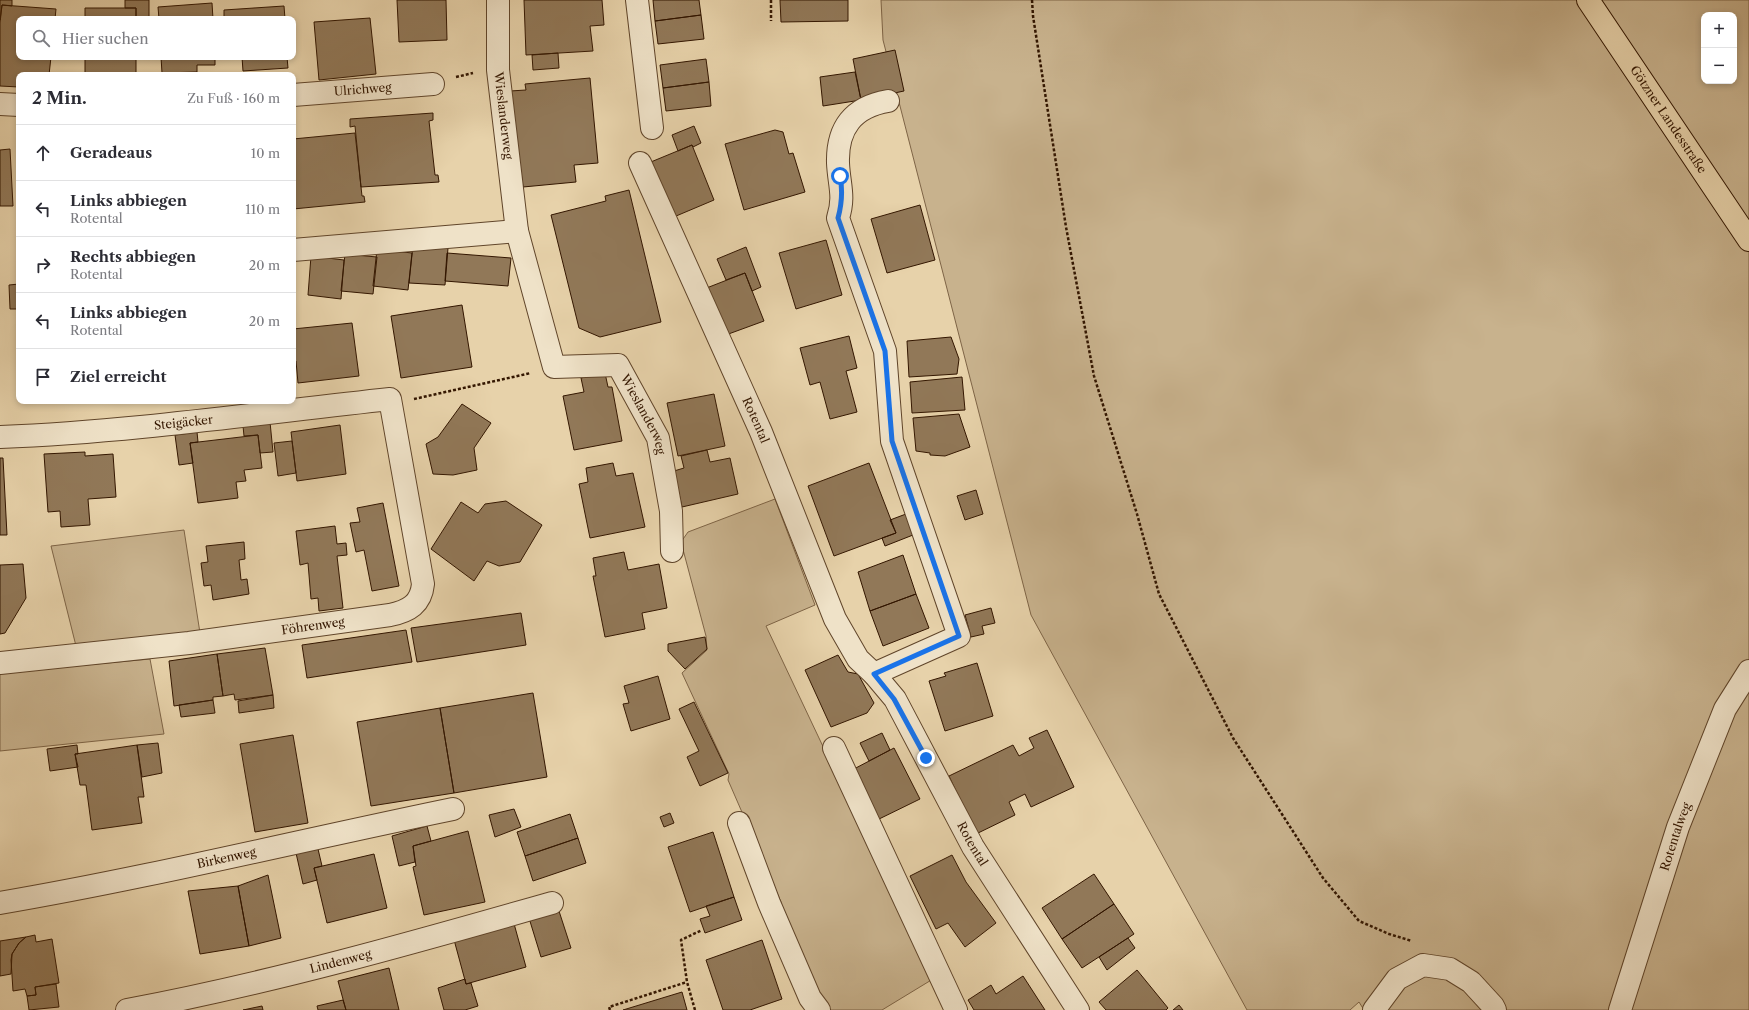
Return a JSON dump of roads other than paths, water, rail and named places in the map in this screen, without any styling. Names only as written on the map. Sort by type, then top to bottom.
[{"type":"main road","name":"Götzner Landesstraße","points":[[1588,0],[1749,240]]},
{"type":"street","name":"Wieslanderweg","points":[[498,0],[498,70],[517,231],[554,367],[618,365],[658,438],[671,512],[672,550]]},
{"type":"street","points":[[637,0],[652,128]]},
{"type":"street","name":"Ulrichweg","points":[[296,95],[433,84]]},
{"type":"street","points":[[874,674],[959,636],[892,441],[885,351],[838,218],[842,195],[838,163],[842,134],[852,117],[859,110],[888,100]]},
{"type":"street","points":[[0,104],[16,105]]},
{"type":"street","name":"Rotental","points":[[640,163],[761,432],[835,619],[858,659],[874,674],[894,699],[973,847],[1078,1010]]},
{"type":"street","points":[[296,250],[517,231]]},
{"type":"street","name":"Steigäcker","points":[[0,437],[43,436],[119,429],[390,399]]},
{"type":"street","name":"Föhrenweg","points":[[0,664],[189,643],[302,628],[390,615],[413,607],[422,594],[423,578],[390,399]]},
{"type":"street","name":"Rotentalweg","points":[[1620,1010],[1678,827],[1725,709],[1749,671]]},
{"type":"street","points":[[834,748],[956,1010]]},
{"type":"street","name":"Birkenweg","points":[[0,903],[190,867],[322,836],[453,809]]},
{"type":"street","points":[[739,824],[769,903],[810,998],[819,1010]]},
{"type":"street","name":"Lindenweg","points":[[127,1010],[284,976],[426,939],[552,903]]},
{"type":"street","points":[[1374,1010],[1397,979],[1423,965],[1450,968],[1471,982],[1495,1010]]}]
